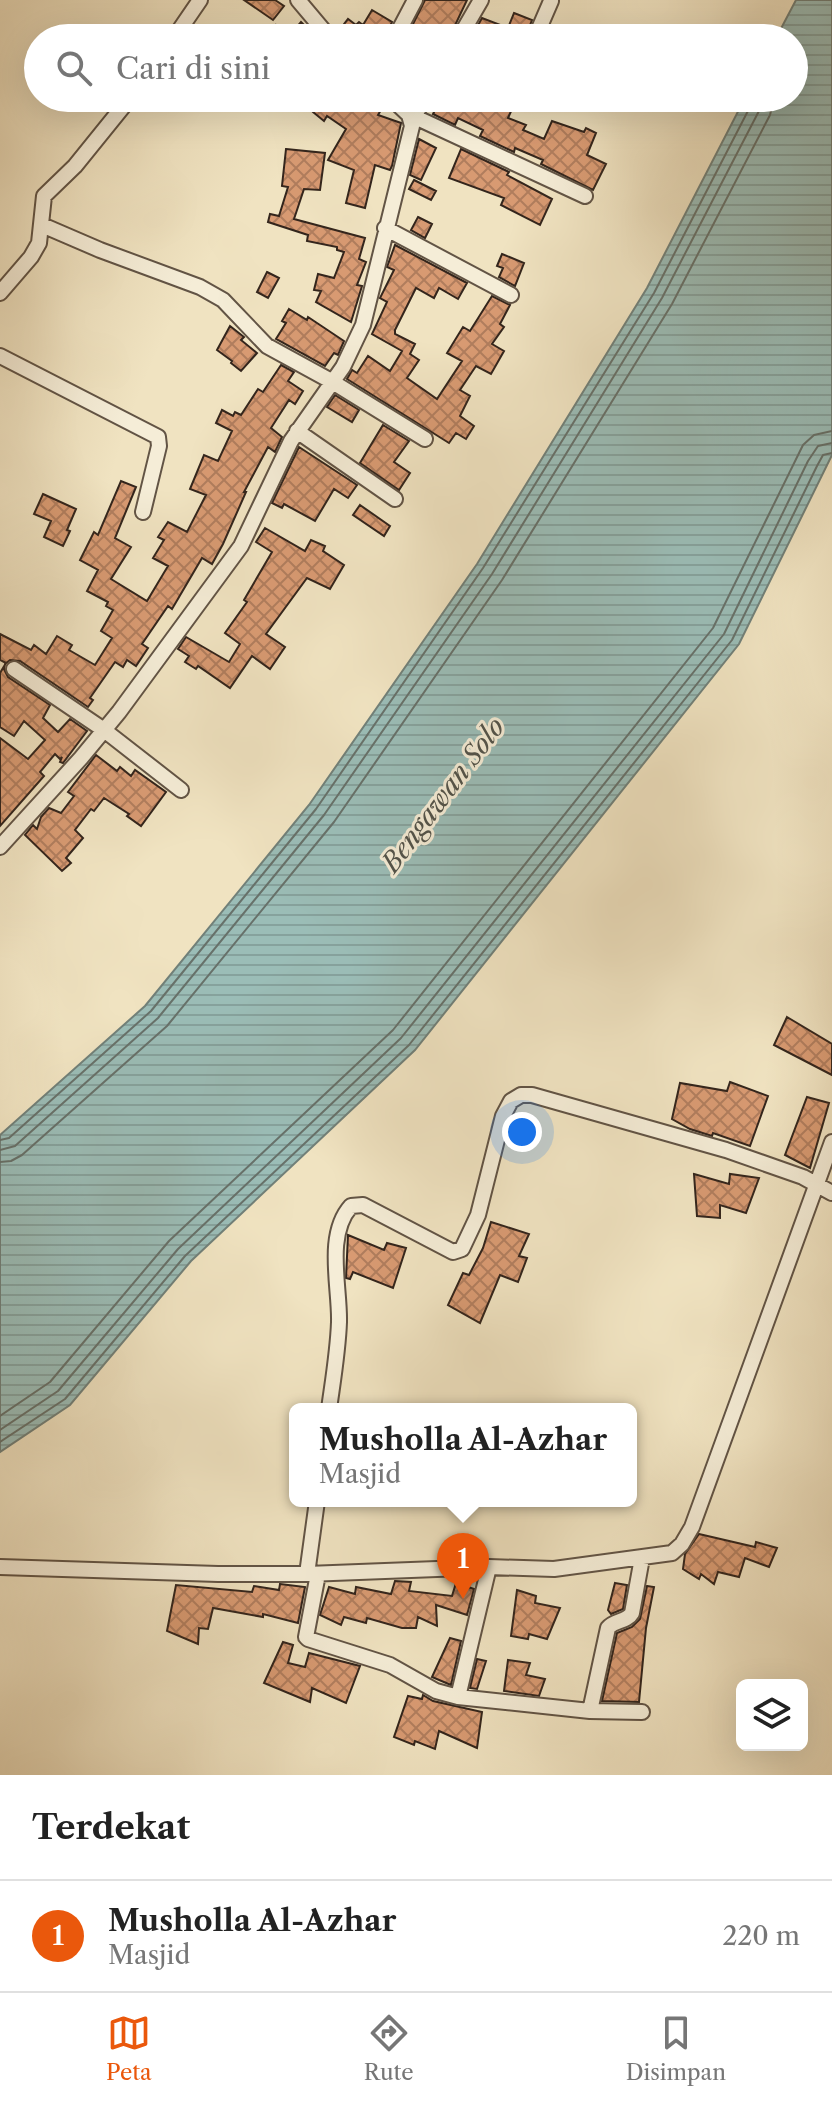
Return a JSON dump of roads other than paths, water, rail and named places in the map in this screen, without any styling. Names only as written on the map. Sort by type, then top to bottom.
[{"type":"street","points":[[184,24],[200,0]]},
{"type":"street","points":[[298,0],[318,24]]},
{"type":"street","points":[[402,24],[415,0]]},
{"type":"street","points":[[467,24],[481,0]]},
{"type":"street","points":[[541,24],[551,1]]},
{"type":"street","points":[[0,293],[39,243],[44,196],[75,166],[119,112]]},
{"type":"street","points":[[407,112],[414,118],[585,196]]},
{"type":"street","points":[[0,847],[104,730],[241,546],[297,431],[343,367],[363,325],[385,228],[417,112]]},
{"type":"street","points":[[42,225],[200,287],[223,300],[267,346],[425,439]]},
{"type":"street","points":[[385,228],[511,295]]},
{"type":"street","points":[[0,356],[158,437],[159,446],[143,512]]},
{"type":"street","points":[[297,431],[395,499]]},
{"type":"street","points":[[14,669],[104,730],[181,790]]},
{"type":"street","points":[[330,1403],[339,1321],[336,1247],[346,1212],[351,1206],[363,1205],[453,1252],[462,1249],[478,1215],[503,1116],[511,1101],[521,1095],[532,1095],[711,1145],[816,1183],[832,1193]]},
{"type":"street","points":[[0,1567],[218,1574],[312,1574],[489,1567],[554,1569],[675,1551],[689,1532],[832,1142]]},
{"type":"street","points":[[317,1507],[306,1638],[390,1665],[436,1691],[458,1697],[590,1711],[642,1712]]},
{"type":"street","points":[[590,1711],[608,1628],[632,1613],[642,1558]]},
{"type":"street","points":[[458,1697],[489,1567]]},
{"type":"water","name":"Bengawan Solo","points":[[796,0],[832,0],[832,455],[739,644],[415,1050],[191,1261],[70,1405],[0,1452],[0,1135],[145,1006],[309,805],[477,564],[647,288],[738,112],[808,112],[808,24],[783,24]]},
{"type":"place","name":"Musholla Al-Azhar","points":[[463,1599]]}]
